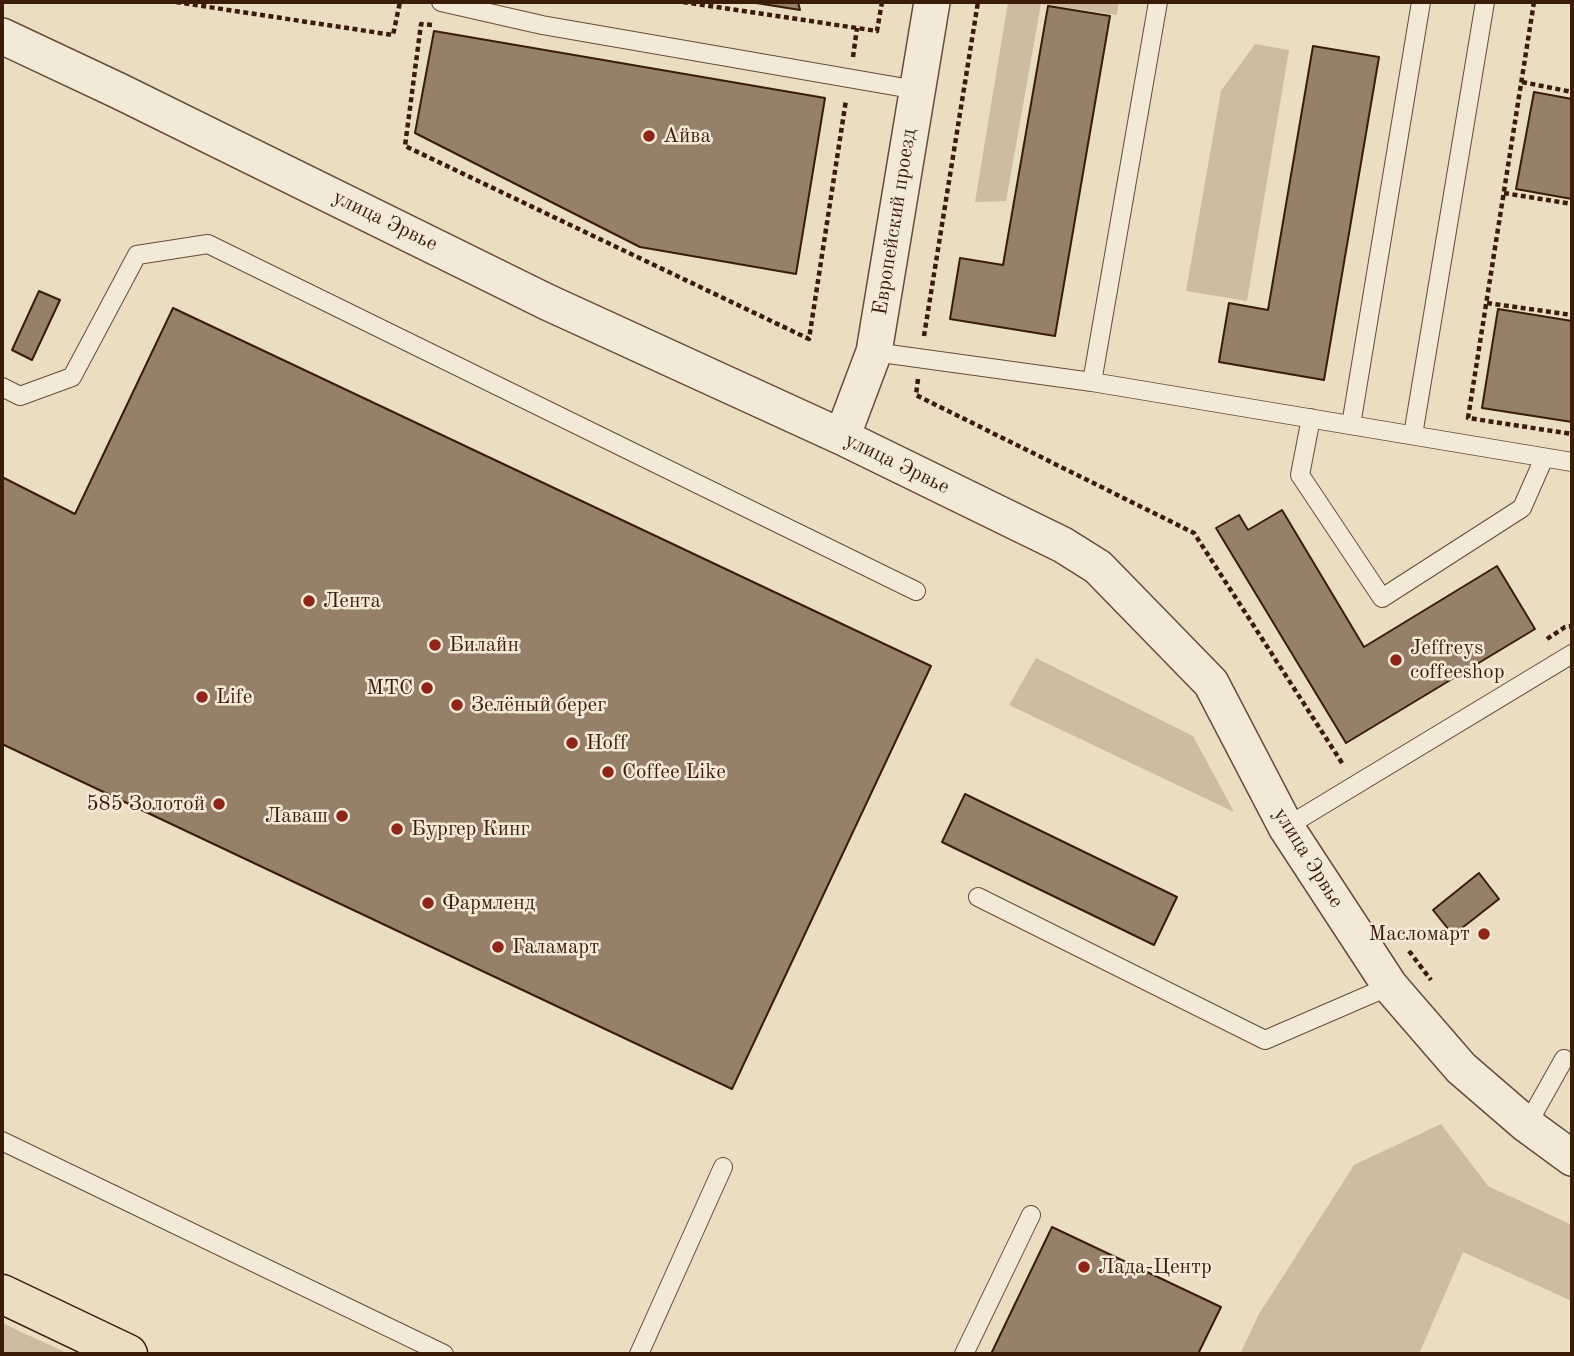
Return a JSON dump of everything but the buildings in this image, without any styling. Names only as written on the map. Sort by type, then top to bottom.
[{"type":"main road","points":[[2,1294],[128,1354]]},
{"type":"street","name":"Европейский проезд","points":[[842,437],[874,352],[932,2]]},
{"type":"street","name":"улица Эрвье","points":[[2,36],[120,91],[547,302],[842,437],[1063,545],[1098,567],[1211,683],[1286,827],[1390,986],[1461,1068],[1527,1125],[1572,1158]]},
{"type":"lane","points":[[441,2],[542,25],[917,90]]},
{"type":"lane","points":[[1092,382],[1158,2]]},
{"type":"lane","points":[[1351,425],[1421,2]]},
{"type":"lane","points":[[1413,435],[1485,2]]},
{"type":"lane","points":[[2,387],[20,396],[72,377],[137,255],[208,244],[916,591]]},
{"type":"lane","points":[[874,352],[1092,382],[1572,462]]},
{"type":"lane","points":[[1311,418],[1300,475],[1382,598],[1522,508],[1544,458]]},
{"type":"lane","points":[[1286,827],[1572,654]]},
{"type":"lane","points":[[978,897],[1265,1040],[1390,986]]},
{"type":"lane","points":[[1527,1125],[1570,1056]]},
{"type":"lane","points":[[2,1141],[444,1354]]},
{"type":"lane","points":[[639,1354],[723,1167]]},
{"type":"lane","points":[[964,1354],[1031,1215]]},
{"type":"path","points":[[176,2],[393,34],[400,2]]},
{"type":"path","points":[[683,2],[877,32],[882,2]]},
{"type":"path","points":[[978,2],[916,396],[1194,533],[1343,766]]},
{"type":"path","points":[[1534,2],[1468,418],[1572,434]]},
{"type":"path","points":[[434,25],[421,23],[404,146],[809,339],[857,28]]},
{"type":"path","points":[[1521,82],[1572,92]]},
{"type":"path","points":[[1504,193],[1572,204]]},
{"type":"path","points":[[1486,303],[1572,315]]},
{"type":"path","points":[[1541,642],[1565,627],[1572,626]]},
{"type":"path","points":[[1322,805],[1343,766],[1354,759]]},
{"type":"path","points":[[1403,943],[1437,987]]},
{"type":"shaded area","points":[[1008,2],[1119,2],[1117,15],[1041,4],[1006,201],[975,202]]},
{"type":"shaded area","points":[[1255,44],[1289,50],[1247,301],[1186,291],[1221,91]]},
{"type":"shaded area","points":[[1036,658],[1193,736],[1234,812],[1009,705]]},
{"type":"shaded area","points":[[1441,1124],[1488,1186],[1572,1225],[1572,1301],[1463,1252],[1419,1354],[1240,1354],[1259,1314],[1354,1165]]},
{"type":"shaded area","points":[[2,1323],[69,1354],[2,1354]]},
{"type":"place","name":"Айва","points":[[649,136]]},
{"type":"place","name":"Лента","points":[[309,601]]},
{"type":"place","name":"Билайн","points":[[435,645]]},
{"type":"place","name":"Jeffreys coffeeshop","points":[[1396,660]]},
{"type":"place","name":"МТС","points":[[427,688]]},
{"type":"place","name":"Life","points":[[202,697]]},
{"type":"place","name":"Зелёный берег","points":[[457,705]]},
{"type":"place","name":"Hoff","points":[[572,743]]},
{"type":"place","name":"Coffee Like","points":[[608,772]]},
{"type":"place","name":"585 Золотой","points":[[219,804]]},
{"type":"place","name":"Лаваш","points":[[342,816]]},
{"type":"place","name":"Бургер Кинг","points":[[397,829]]},
{"type":"place","name":"Фармленд","points":[[428,903]]},
{"type":"place","name":"Масломарт","points":[[1484,934]]},
{"type":"place","name":"Галамарт","points":[[498,947]]},
{"type":"place","name":"Лада-Центр","points":[[1084,1267]]}]
